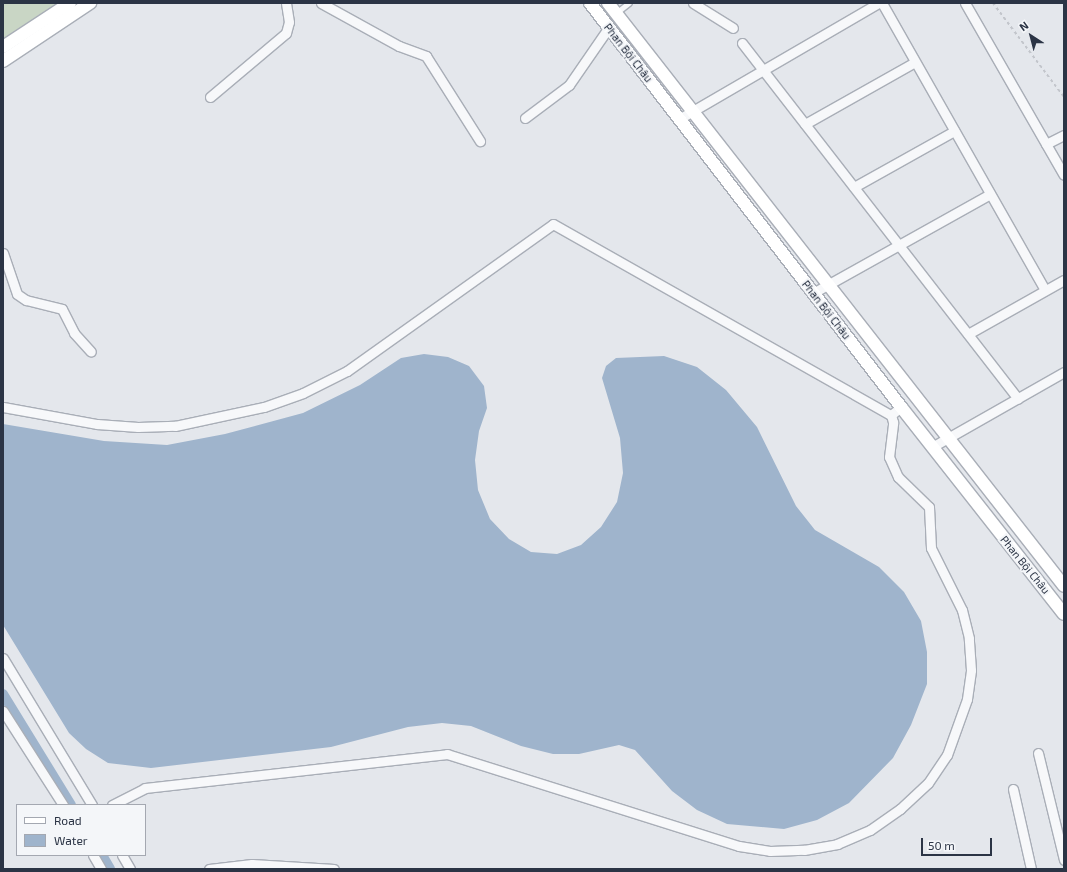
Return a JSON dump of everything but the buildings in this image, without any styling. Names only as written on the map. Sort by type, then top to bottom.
[{"type":"street","points":[[3,48],[70,3]]},
{"type":"street","points":[[3,61],[90,3]]},
{"type":"street","points":[[210,97],[286,33],[289,22],[286,3]]},
{"type":"street","points":[[321,3],[400,46],[426,56],[480,141]]},
{"type":"street","name":"Phan Bội Châu","points":[[590,3],[932,447],[1064,614]]},
{"type":"street","name":"Phan Bội Châu","points":[[608,3],[1064,586]]},
{"type":"street","points":[[693,3],[733,28]]},
{"type":"street","points":[[679,119],[878,3]]},
{"type":"street","points":[[882,3],[1045,290]]},
{"type":"street","points":[[965,3],[1064,175]]},
{"type":"street","points":[[525,118],[569,85],[609,27]]},
{"type":"street","points":[[742,43],[1018,399]]},
{"type":"street","points":[[805,124],[916,62]]},
{"type":"street","points":[[854,188],[954,131]]},
{"type":"street","points":[[1046,144],[1064,135]]},
{"type":"street","points":[[813,293],[990,194]]},
{"type":"street","points":[[3,407],[97,424],[138,427],[175,426],[264,407],[303,393],[347,371],[553,224],[890,415],[893,422],[889,457],[902,482],[929,507],[931,548],[962,610],[969,638],[971,670],[967,699],[947,755],[928,783],[900,809],[870,830],[837,844],[804,850],[770,851],[739,846],[446,754],[144,788],[114,804]]},
{"type":"street","points":[[3,253],[17,294],[26,300],[62,309],[74,333],[91,352]]},
{"type":"street","points":[[968,334],[1064,280]]},
{"type":"street","points":[[932,447],[1064,372]]},
{"type":"street","points":[[890,415],[901,407]]},
{"type":"street","points":[[3,658],[91,804]]},
{"type":"street","points":[[3,711],[62,804]]},
{"type":"street","points":[[1038,753],[1064,860]]},
{"type":"street","points":[[1013,789],[1030,869]]},
{"type":"street","points":[[94,856],[101,869]]},
{"type":"street","points":[[123,856],[130,869]]},
{"type":"street","points":[[209,869],[252,864],[334,869]]},
{"type":"lane","points":[[616,13],[629,3]]},
{"type":"path","points":[[993,3],[1064,97]]},
{"type":"green space","points":[[3,3],[64,3],[3,43]]},
{"type":"water","points":[[424,354],[448,357],[469,366],[484,386],[487,408],[479,431],[475,460],[478,490],[490,519],[509,539],[531,552],[557,554],[581,545],[601,527],[617,502],[623,473],[620,438],[602,378],[606,366],[616,358],[664,356],[697,367],[726,390],[757,427],[796,506],[815,530],[879,567],[904,592],[921,621],[927,652],[927,684],[911,725],[893,758],[849,803],[817,820],[784,829],[727,824],[697,810],[672,791],[635,750],[619,745],[579,754],[553,754],[521,746],[471,726],[442,723],[408,727],[331,747],[151,768],[108,763],[86,749],[69,733],[3,625],[3,424],[104,441],[167,445],[225,434],[303,413],[360,385],[401,358]]},
{"type":"waterway","points":[[3,694],[70,804]]},
{"type":"waterway","points":[[103,856],[110,869]]}]
